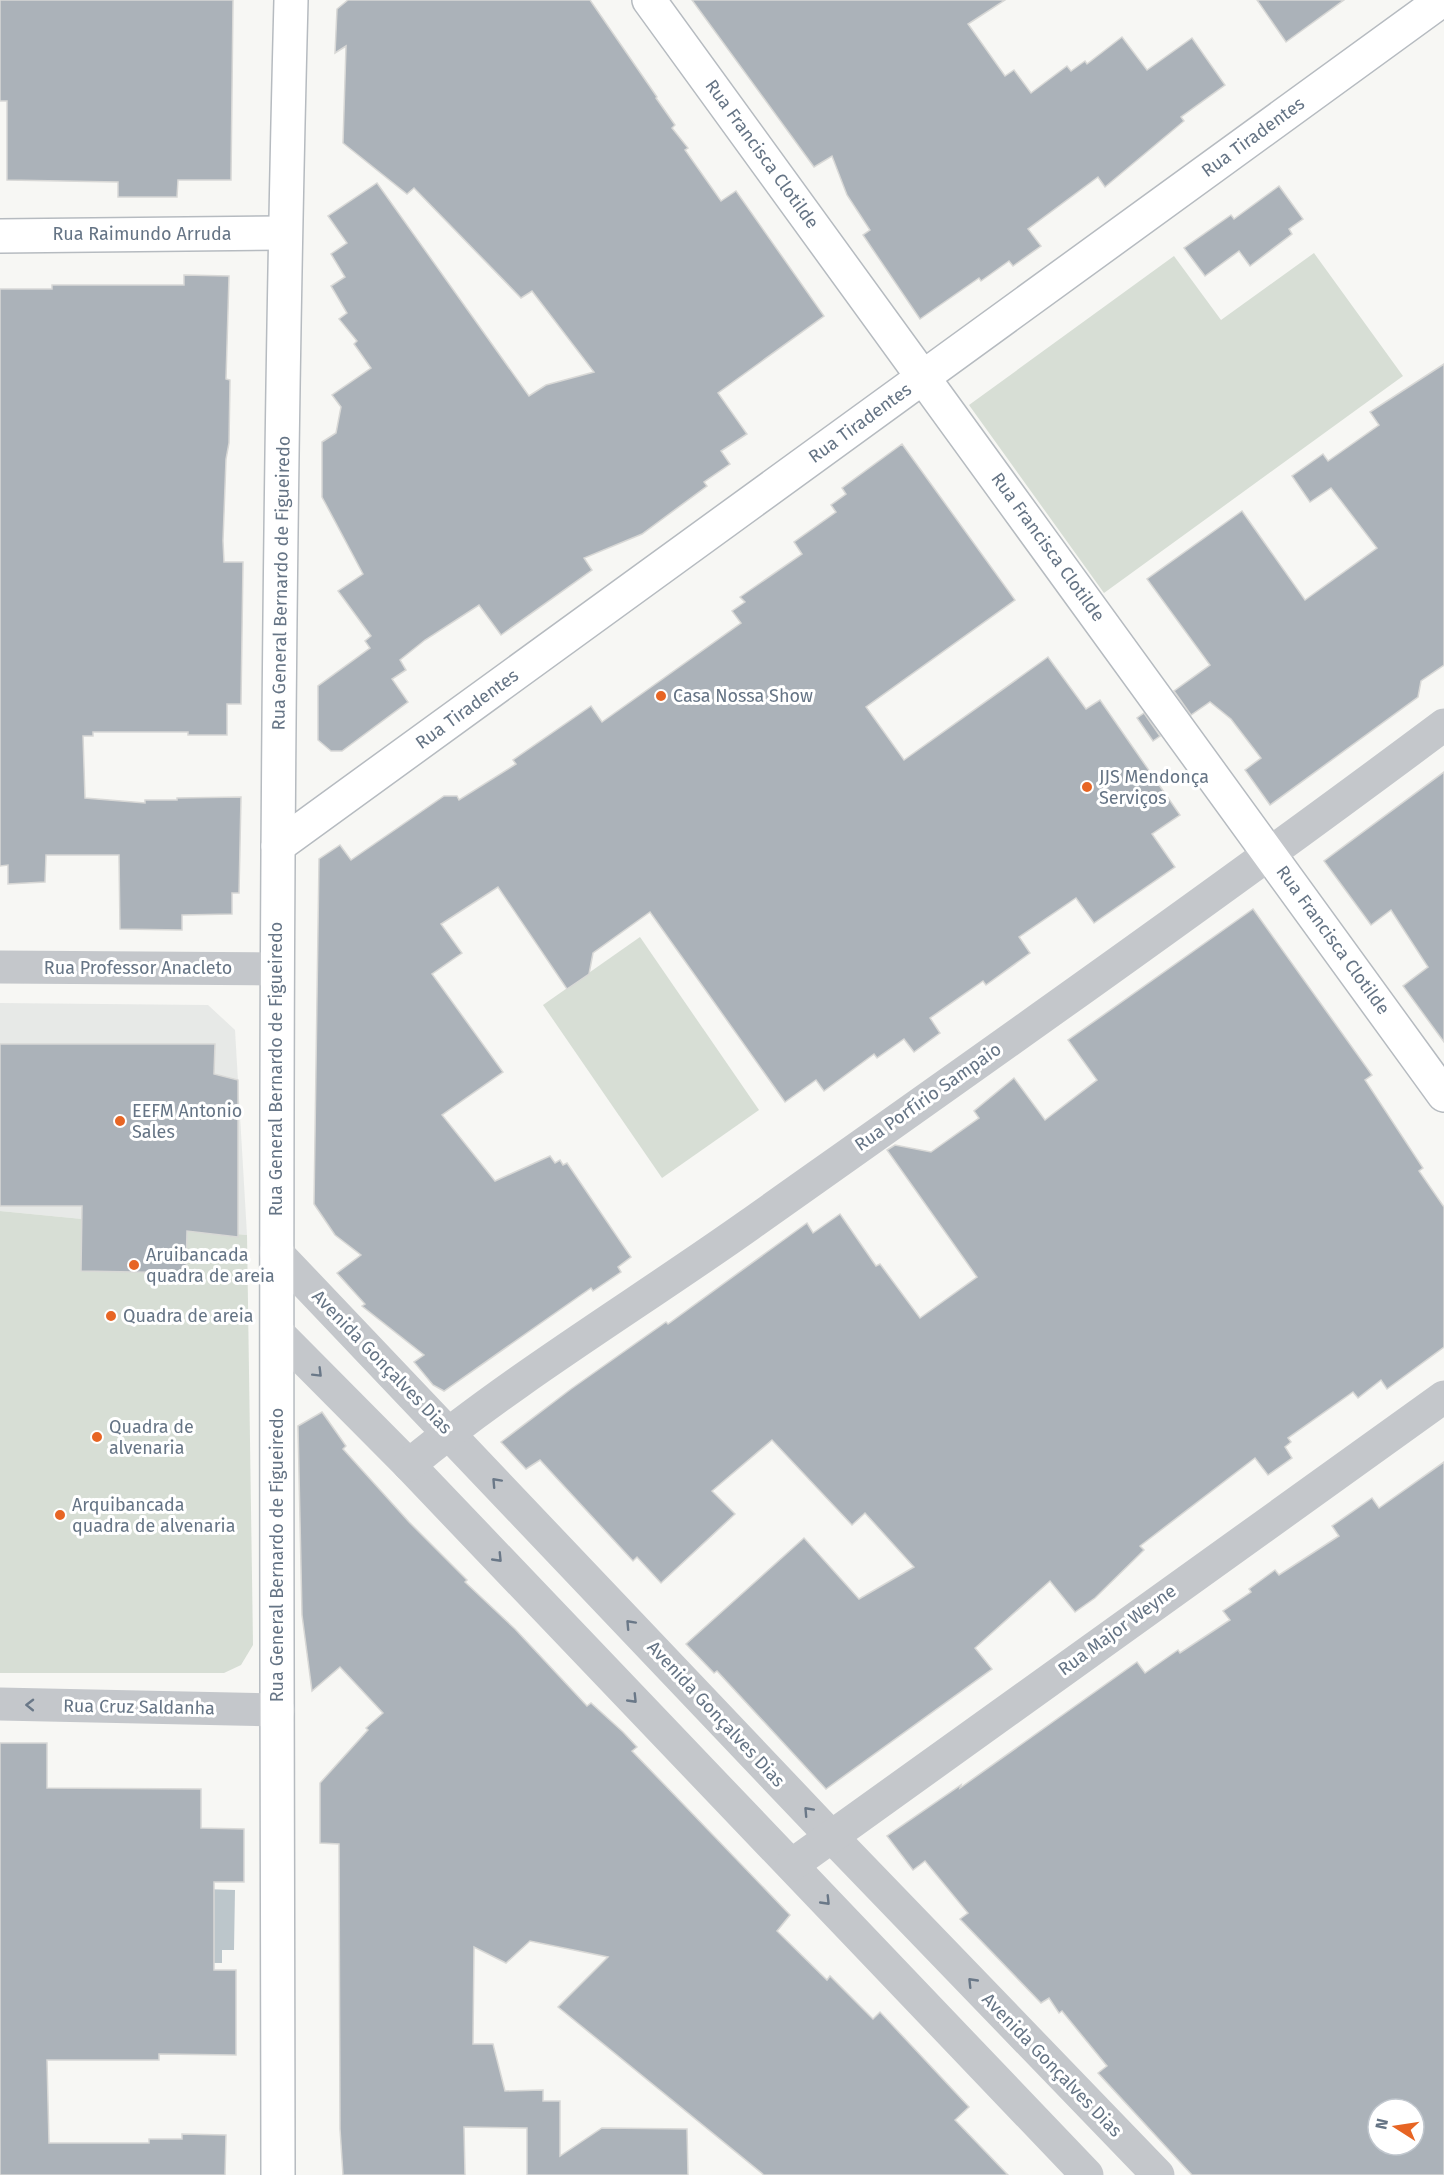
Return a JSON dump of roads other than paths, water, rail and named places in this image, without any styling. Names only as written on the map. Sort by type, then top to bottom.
[{"type":"street","name":"Rua General Bernardo de Figueiredo","points":[[278,2175],[276,969],[284,233],[291,0]]},
{"type":"street","name":"Rua Francisca Clotilde","points":[[649,0],[1444,1095]]},
{"type":"street","name":"Rua Tiradentes","points":[[278,846],[1442,0]]},
{"type":"street","name":"Rua Raimundo Arruda","points":[[0,236],[284,233]]},
{"type":"street","name":"Rua Porfírio Sampaio","points":[[409,1465],[449,1432],[703,1257],[1271,854],[1444,725]]},
{"type":"street","name":"Rua Professor Anacleto","points":[[0,967],[276,969]]},
{"type":"street","name":"Avenida Gonçalves Dias","points":[[276,1252],[830,1835],[1158,2175]]},
{"type":"street","points":[[277,1332],[409,1465],[1087,2175]]},
{"type":"street","name":"Rua Major Weyne","points":[[792,1865],[830,1835],[1444,1397]]},
{"type":"street","name":"Rua Cruz Saldanha","points":[[0,1704],[278,1710]]},
{"type":"place","name":"Casa Nossa Show","points":[[661,696]]},
{"type":"place","name":"JJS Mendonça Serviços","points":[[1087,787]]},
{"type":"place","name":"EEFM Antonio Sales","points":[[120,1121]]},
{"type":"place","name":"Aruibancada quadra de areia","points":[[134,1265]]},
{"type":"place","name":"Quadra de areia","points":[[111,1316]]},
{"type":"place","name":"Quadra de alvenaria","points":[[97,1437]]},
{"type":"place","name":"Arquibancada quadra de alvenaria","points":[[60,1515]]}]
